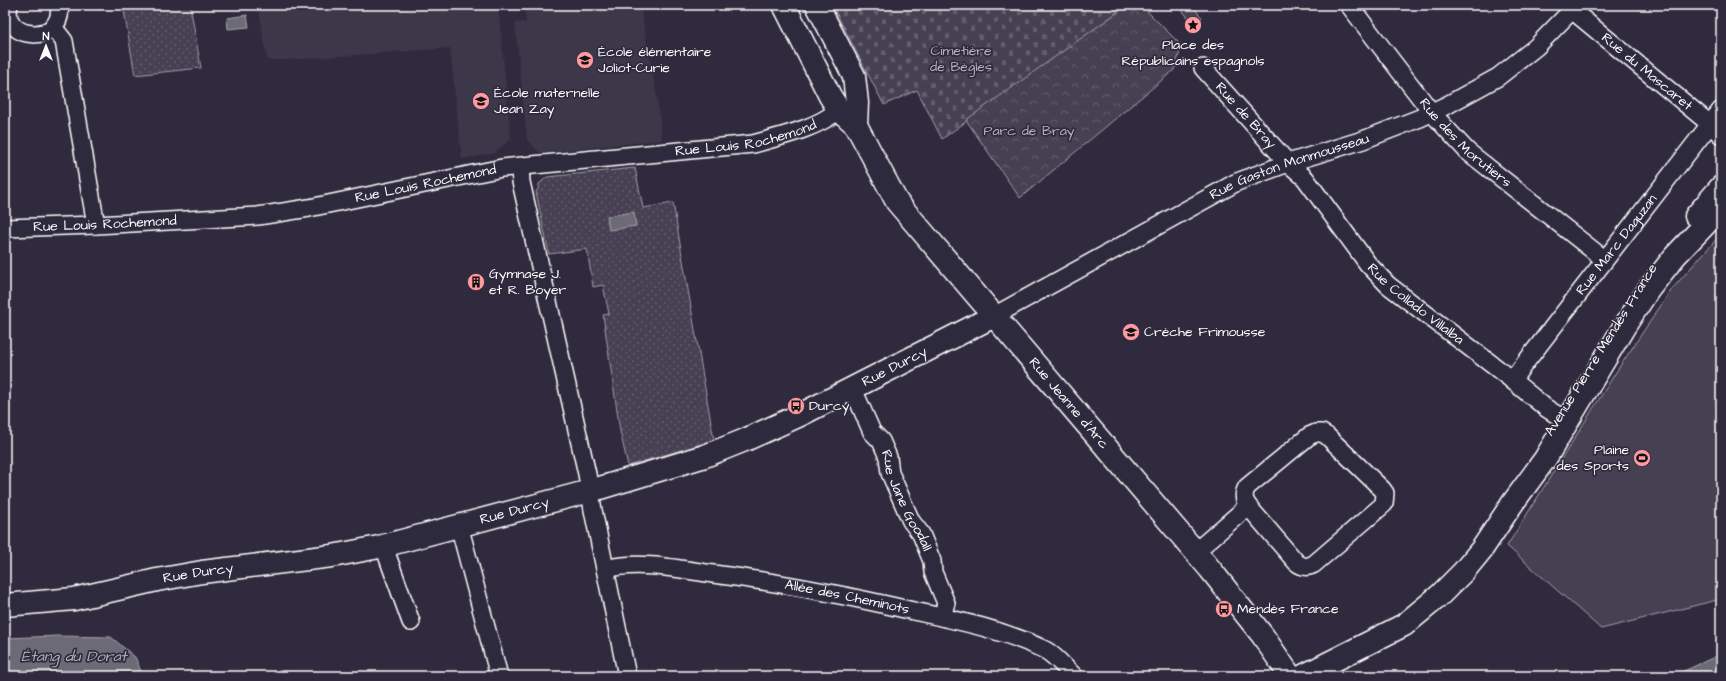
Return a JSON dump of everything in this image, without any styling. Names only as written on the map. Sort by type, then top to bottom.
[{"type":"street","points":[[9,5],[10,16],[13,24],[26,34],[34,35],[43,34],[53,27],[59,16],[59,5]]},
{"type":"street","name":"Rue Jeanne d'Arc","points":[[784,5],[830,96],[839,110],[856,125],[897,202],[1195,552],[1263,636],[1290,676]]},
{"type":"street","points":[[817,5],[854,76],[857,103],[856,125]]},
{"type":"street","name":"Rue des Morutiers","points":[[1349,5],[1432,113],[1467,151],[1604,259]]},
{"type":"street","name":"Rue Gaston Monmousseau","points":[[994,316],[1237,182],[1288,163],[1363,140],[1432,113],[1498,76],[1536,47],[1573,7]]},
{"type":"street","name":"Rue du Mascaret","points":[[1573,7],[1716,129]]},
{"type":"street","points":[[53,27],[64,42],[96,225]]},
{"type":"street","name":"Rue de Bray","points":[[1204,68],[1288,163]]},
{"type":"street","name":"Rue Louis Rochemond","points":[[5,228],[96,225],[258,216],[309,208],[520,166],[753,144],[788,135],[830,117],[839,110]]},
{"type":"street","name":"Rue Marc Daguzan","points":[[1512,380],[1604,259],[1716,129],[1721,110]]},
{"type":"street","name":"Rue Collado Villalba","points":[[1288,163],[1305,178],[1368,264],[1388,285],[1563,419]]},
{"type":"street","points":[[520,166],[521,182],[590,491],[627,676]]},
{"type":"street","name":"Avenue Pierre Mendès France","points":[[1303,676],[1378,639],[1415,617],[1464,571],[1482,550],[1512,504],[1545,459],[1563,419],[1632,296],[1651,268],[1721,187]]},
{"type":"street","name":"Avenue Pierre Mendès France","points":[[1563,419],[1649,289],[1679,251],[1721,208]]},
{"type":"street","name":"Rue Durcy","points":[[5,605],[74,599],[157,580],[202,572],[332,556],[385,545],[590,491],[706,456],[760,434],[853,389],[994,316]]},
{"type":"street","name":"Rue Jane Goodall","points":[[853,389],[872,432],[881,441],[888,457],[890,473],[911,521],[921,534],[932,561],[933,572],[946,603],[942,617]]},
{"type":"street","points":[[1316,433],[1322,433],[1327,436],[1382,489],[1385,498],[1384,504],[1314,564],[1308,567],[1301,566],[1296,562],[1248,506],[1244,497],[1244,492],[1247,488],[1309,436],[1316,433]]},
{"type":"street","points":[[1195,552],[1248,506]]},
{"type":"street","points":[[459,525],[499,676]]},
{"type":"street","points":[[385,545],[388,558],[411,622]]},
{"type":"street","name":"Allée des Cheminots","points":[[605,569],[618,566],[663,567],[769,581],[942,617],[1012,636],[1047,651],[1074,676]]},
{"type":"shaded area","name":"École maternelle Jean Zay","points":[[258,5],[498,5],[511,139],[497,150],[496,153],[462,159],[450,48],[288,60],[267,60]]},
{"type":"shaded area","name":"École élémentaire Joliot-Curie","points":[[551,5],[640,5],[657,97],[662,140],[540,153],[527,140],[515,23],[526,22],[525,9]]},
{"type":"green space","points":[[123,5],[190,5],[201,68],[135,75]]},
{"type":"green space","name":"Cimetière de Bègles","points":[[832,5],[1128,5],[942,139],[917,90],[884,105]]},
{"type":"green space","name":"Parc de Bray","points":[[1128,5],[1141,5],[1182,46],[1174,70],[1020,198],[966,120]]},
{"type":"green space","points":[[1178,5],[1192,5],[1202,18],[1194,25]]},
{"type":"green space","points":[[635,168],[643,208],[673,203],[714,440],[628,466],[620,431],[603,315],[609,314],[603,285],[593,287],[587,249],[549,254],[536,192],[539,184],[547,177]]},
{"type":"green space","name":"Plaine des Sports","points":[[1721,234],[1721,599],[1601,629],[1507,546],[1618,369],[1672,289]]},
{"type":"water","points":[[247,15],[249,27],[228,29],[227,18]]},
{"type":"water","points":[[634,212],[636,226],[609,230],[607,216]]},
{"type":"water","name":"Étang du Dorat","points":[[58,636],[111,637],[135,657],[143,676],[5,676],[5,638]]},
{"type":"water","points":[[1721,654],[1721,676],[1673,676]]},
{"type":"place","name":"Place des Républicains espagnols","points":[[1193,25]]},
{"type":"place","name":"École élémentaire Joliot-Curie","points":[[585,60]]},
{"type":"place","name":"École maternelle Jean Zay","points":[[481,101]]},
{"type":"place","name":"Gymnase J. et R. Boyer","points":[[476,282]]},
{"type":"place","name":"Crèche Frimousse","points":[[1131,332]]},
{"type":"place","name":"Durcy","points":[[796,406]]},
{"type":"place","name":"Plaine des Sports","points":[[1642,458]]},
{"type":"place","name":"Mendès France","points":[[1224,609]]}]
